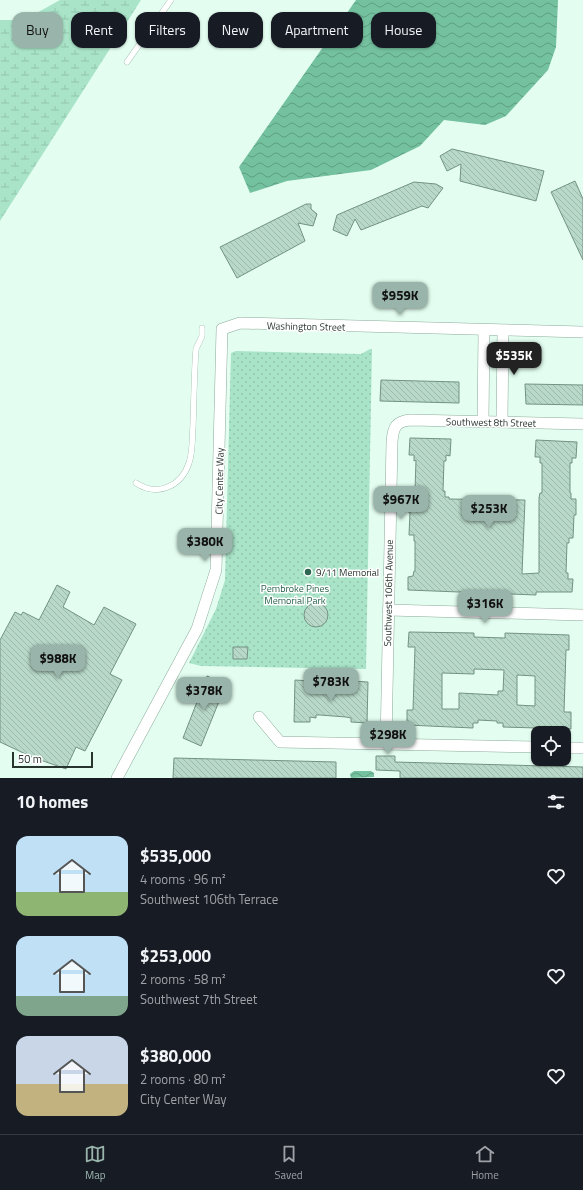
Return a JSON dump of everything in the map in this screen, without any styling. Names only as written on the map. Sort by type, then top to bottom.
[{"type":"street","name":"Washington Street","points":[[222,329],[240,323],[583,332]]},
{"type":"street","name":"City Center Way","points":[[117,778],[196,629],[216,570],[222,329]]},
{"type":"street","points":[[482,421],[484,330]]},
{"type":"street","points":[[502,421],[503,331]]},
{"type":"street","points":[[483,386],[502,387]]},
{"type":"street","name":"Southwest 8th Street","points":[[400,421],[502,421],[583,424]]},
{"type":"street","name":"Southwest 106th Avenue","points":[[386,744],[392,442],[393,430],[400,421]]},
{"type":"street","points":[[388,610],[583,615]]},
{"type":"street","points":[[259,717],[280,742],[531,747]]},
{"type":"street","points":[[571,748],[583,748]]},
{"type":"lane","points":[[127,62],[171,0]]},
{"type":"lane","points":[[136,483],[150,489],[167,488],[181,477],[189,464],[192,441],[196,349],[202,336],[202,328]]},
{"type":"green space","points":[[60,0],[141,0],[127,22],[127,12],[71,12],[71,48],[110,48],[0,221],[0,20],[12,20],[12,48],[63,48],[63,12],[38,12]]},
{"type":"green space","name":"Pembroke Pines Memorial Park","points":[[372,349],[366,669],[201,666],[189,663],[216,609],[225,580],[231,353],[236,351],[361,354]]},
{"type":"water","points":[[356,0],[558,0],[556,47],[548,70],[506,116],[485,125],[444,120],[420,146],[371,170],[287,181],[250,193],[239,167],[322,48],[363,48],[363,12],[348,12]]},
{"type":"water","points":[[354,771],[371,771],[374,773],[374,777],[351,778],[350,774]]},
{"type":"building","points":[[452,149],[544,171],[536,201],[460,181],[461,164],[447,171],[440,156]]},
{"type":"building","points":[[575,181],[583,199],[583,260],[551,192]]},
{"type":"building","points":[[414,182],[436,184],[443,188],[428,208],[422,206],[361,230],[355,219],[347,236],[333,230],[337,215]]},
{"type":"building","points":[[306,204],[311,204],[311,209],[317,214],[313,226],[298,223],[305,241],[237,278],[220,247]]},
{"type":"building","points":[[381,380],[459,382],[459,403],[380,401]]},
{"type":"building","points":[[525,384],[583,385],[583,405],[526,404]]},
{"type":"building","points":[[410,438],[451,439],[450,456],[446,455],[446,461],[444,461],[443,491],[445,491],[445,497],[449,497],[449,499],[525,500],[522,574],[539,573],[539,498],[540,493],[542,493],[542,463],[540,463],[540,457],[535,457],[536,440],[577,442],[576,458],[572,458],[572,463],[570,463],[570,493],[571,499],[576,499],[576,515],[574,515],[573,538],[569,538],[569,543],[567,543],[566,573],[568,573],[568,579],[573,579],[572,592],[536,592],[536,595],[408,590],[408,577],[413,576],[415,571],[415,541],[414,535],[409,535],[410,512],[408,512],[408,496],[414,496],[416,460],[414,461],[414,455],[409,455]]},
{"type":"building","points":[[57,585],[70,592],[63,607],[94,625],[104,607],[136,624],[110,674],[122,680],[85,751],[76,747],[66,769],[32,757],[0,742],[0,640],[15,612],[21,615],[23,612],[39,620]]},
{"type":"building","points":[[316,603],[321,604],[327,610],[327,620],[321,626],[316,627],[311,626],[305,620],[304,615],[305,610],[311,604]]},
{"type":"building","points":[[409,632],[474,633],[474,637],[505,638],[505,633],[569,635],[569,650],[566,650],[564,712],[571,712],[571,726],[531,726],[531,728],[503,727],[503,723],[497,723],[497,721],[478,720],[478,723],[473,723],[473,728],[407,725],[407,710],[413,710],[415,647],[408,647]],"holes":[[[474,669],[504,670],[503,691],[498,691],[498,695],[459,693],[459,709],[442,709],[442,673],[474,674]],[[517,675],[535,676],[535,706],[517,705]]]},
{"type":"building","points":[[233,647],[248,647],[247,659],[233,659]]},
{"type":"building","points":[[207,676],[226,684],[201,746],[183,738]]},
{"type":"building","points":[[295,680],[311,681],[311,685],[321,687],[342,688],[352,686],[352,681],[368,682],[367,723],[351,722],[351,718],[346,717],[320,715],[316,715],[316,718],[310,717],[310,722],[294,722]]},
{"type":"building","points":[[376,756],[395,756],[395,762],[583,767],[583,778],[400,778],[400,771],[376,770]]},
{"type":"building","points":[[174,758],[336,762],[336,778],[173,778]]},
{"type":"place","name":"9/11 Memorial","points":[[308,572]]}]
